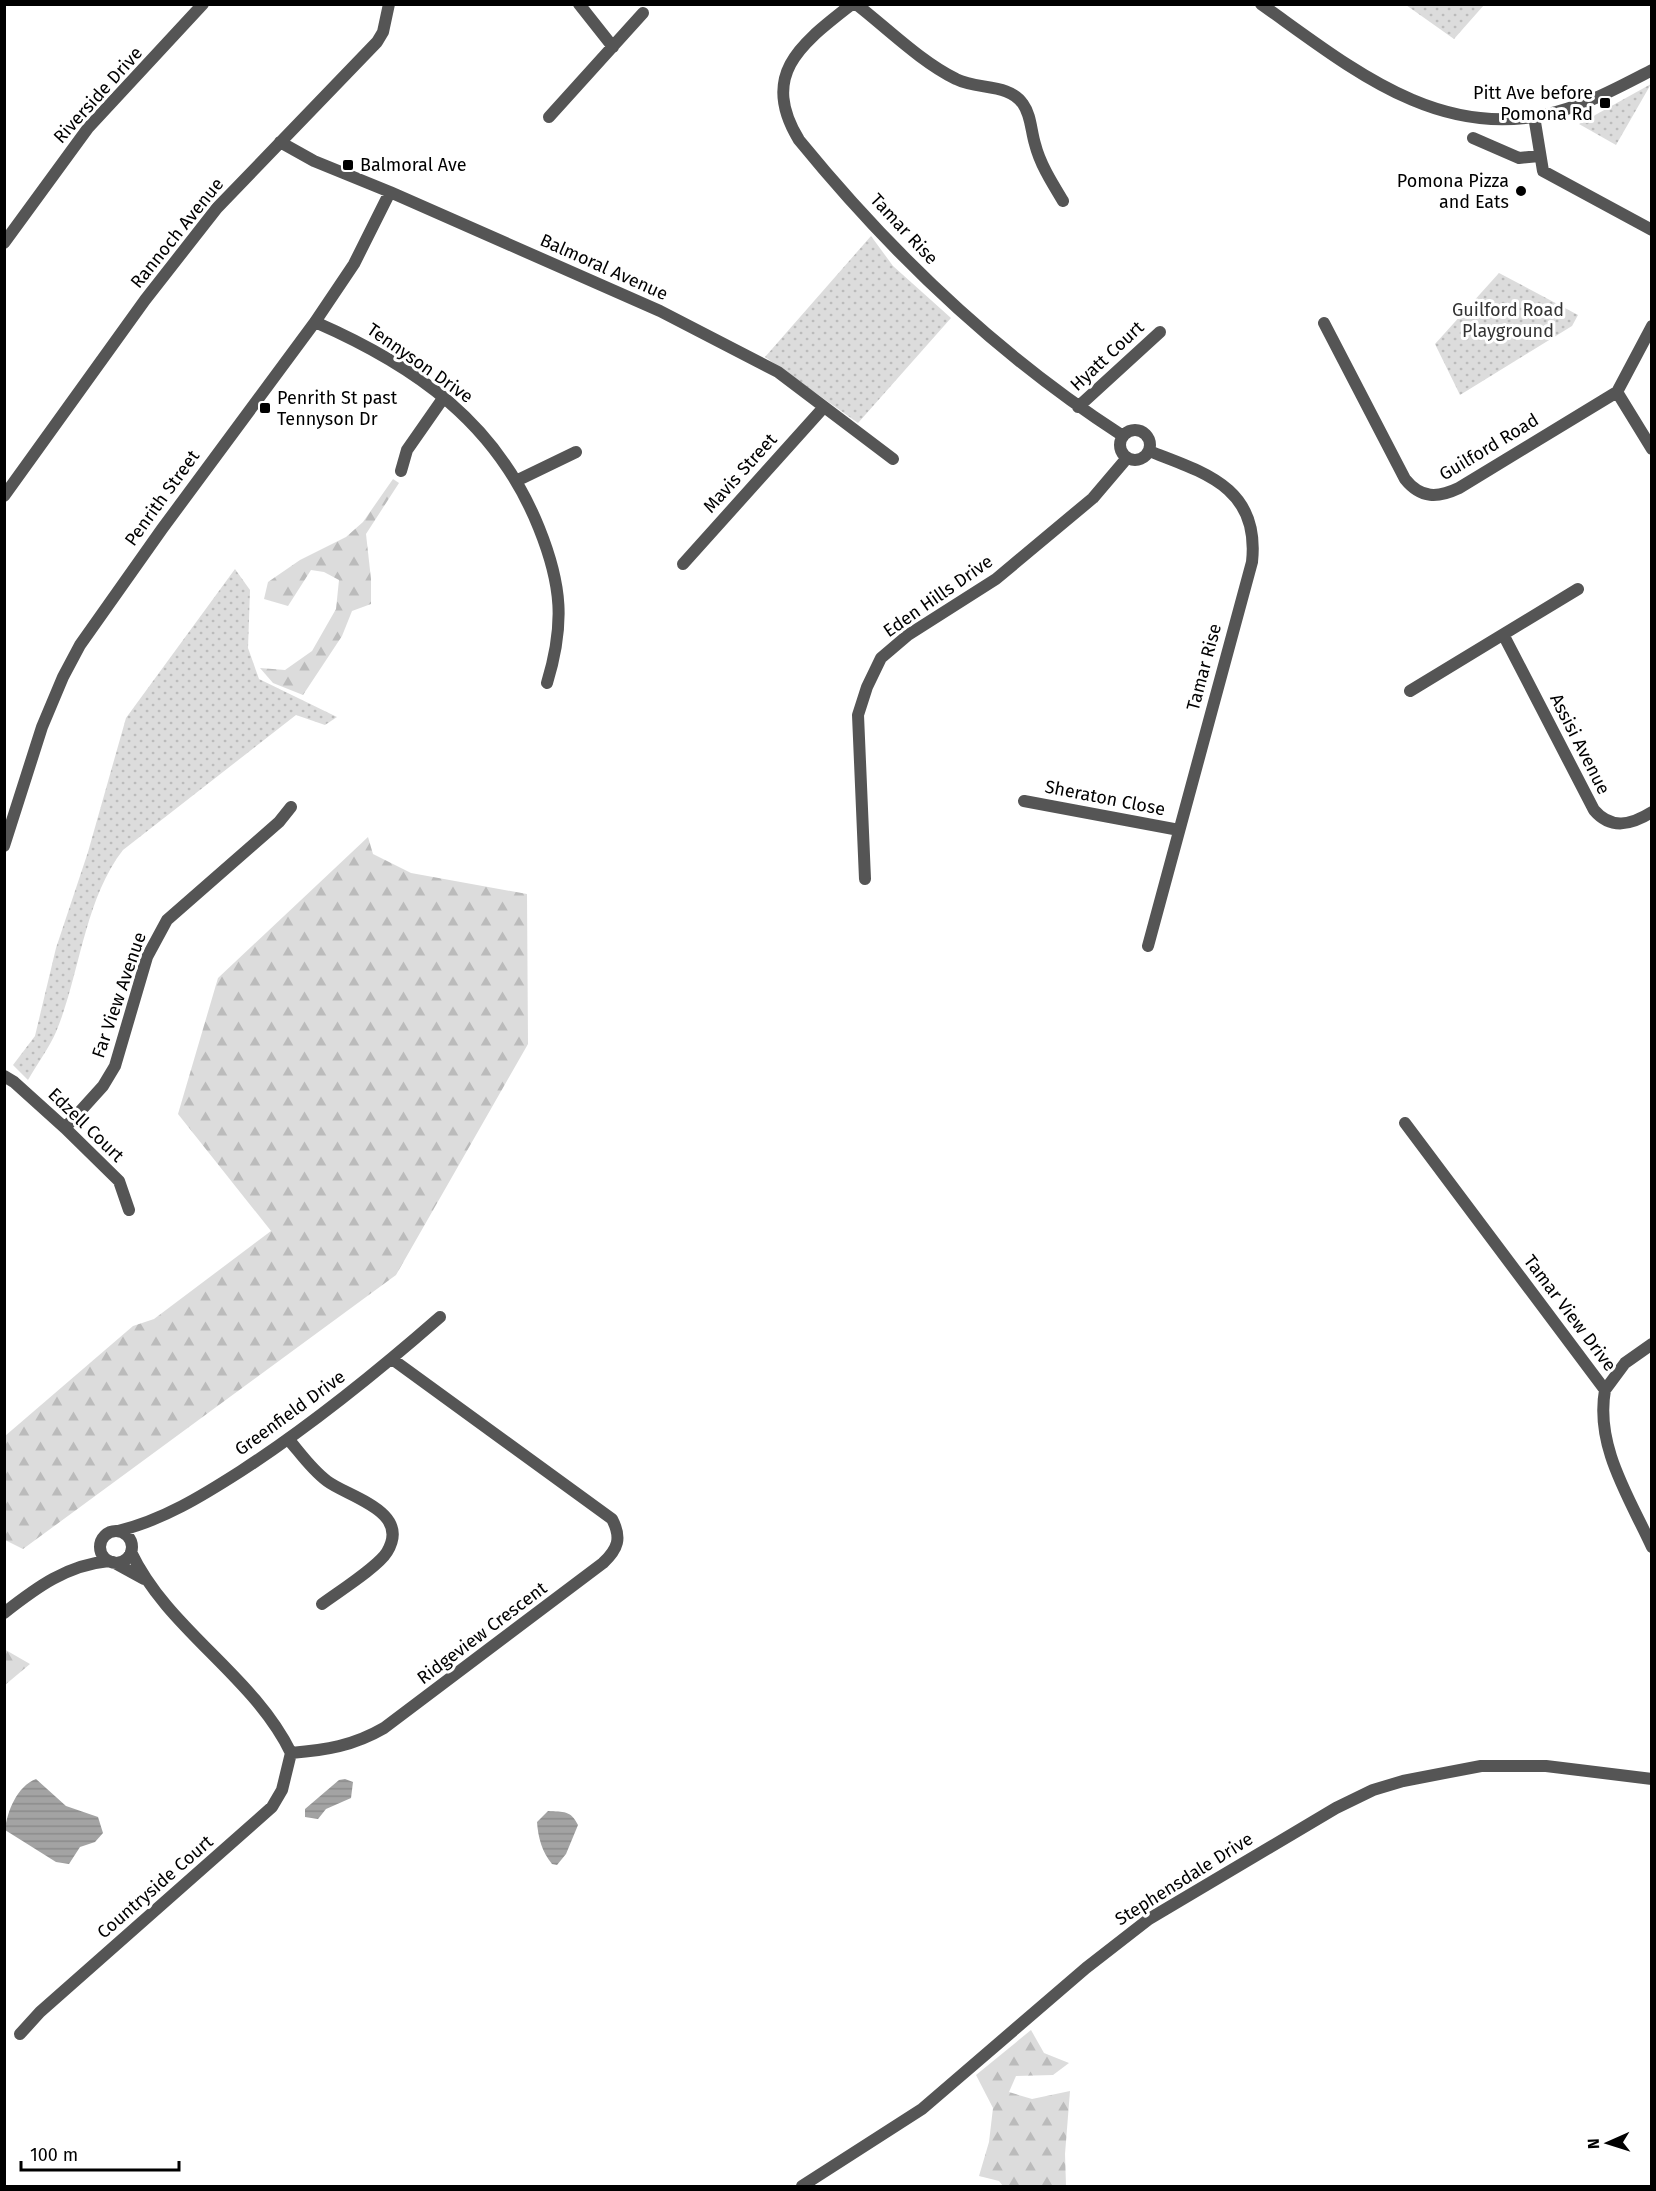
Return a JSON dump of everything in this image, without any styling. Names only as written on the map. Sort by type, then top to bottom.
[{"type":"street","name":"Riverside Drive","points":[[4,243],[88,128],[203,4]]},
{"type":"street","name":"Rannoch Avenue","points":[[4,496],[145,300],[216,208],[377,42],[383,32],[389,4]]},
{"type":"street","points":[[579,4],[613,47]]},
{"type":"street","points":[[854,4],[957,80],[981,87],[1002,89],[1015,95],[1024,105],[1040,160],[1064,201]]},
{"type":"street","name":"Tamar Rise","points":[[854,4],[807,39],[791,60],[784,88],[792,128],[809,151],[908,261],[955,307],[1005,351],[1078,407],[1123,436]]},
{"type":"street","points":[[1261,4],[1390,92],[1432,109],[1467,117],[1502,120],[1555,113],[1591,101],[1652,70]]},
{"type":"street","points":[[549,117],[643,13]]},
{"type":"street","points":[[1534,116],[1543,171],[1652,230]]},
{"type":"street","points":[[1473,138],[1519,158],[1539,156]]},
{"type":"street","name":"Balmoral Avenue","points":[[280,142],[314,161],[660,311],[778,372],[893,459]]},
{"type":"street","name":"Penrith Street","points":[[4,846],[42,727],[63,677],[80,645],[162,529],[315,322],[354,264],[390,192]]},
{"type":"street","name":"Tennyson Drive","points":[[315,322],[364,343],[444,397],[478,428],[502,456],[531,506],[548,549],[559,587],[561,619],[556,655],[548,683]]},
{"type":"street","name":"Guilford Road","points":[[1324,322],[1405,480],[1421,494],[1444,496],[1460,488],[1617,392]]},
{"type":"street","points":[[1652,326],[1617,392],[1652,449]]},
{"type":"street","name":"Hyatt Court","points":[[1078,407],[1160,332]]},
{"type":"street","points":[[401,471],[407,450],[444,397]]},
{"type":"street","name":"Mavis Street","points":[[684,564],[824,406]]},
{"type":"street","points":[[1135,430],[1144,434],[1149,441],[1149,451],[1137,460],[1127,458],[1120,448],[1123,436],[1135,430]]},
{"type":"street","name":"Tamar Rise","points":[[1148,946],[1252,562],[1254,543],[1249,518],[1239,498],[1224,484],[1198,470],[1149,451]]},
{"type":"street","points":[[516,482],[576,452]]},
{"type":"street","name":"Eden Hills Drive","points":[[865,879],[858,715],[867,687],[881,658],[908,635],[996,579],[1093,498],[1127,458]]},
{"type":"street","points":[[1410,691],[1578,589]]},
{"type":"street","name":"Assisi Avenue","points":[[1503,636],[1594,810],[1602,820],[1616,824],[1630,824],[1652,812]]},
{"type":"street","name":"Sheraton Close","points":[[1024,801],[1179,830]]},
{"type":"street","name":"Far View Avenue","points":[[66,1128],[103,1086],[115,1066],[147,957],[167,920],[279,822],[291,807]]},
{"type":"street","name":"Edzell Court","points":[[4,1076],[66,1128],[119,1182],[129,1210]]},
{"type":"street","name":"Tamar View Drive","points":[[1405,1123],[1605,1390],[1602,1425],[1606,1444],[1652,1547]]},
{"type":"street","name":"Greenfield Drive","points":[[118,1531],[152,1523],[212,1490],[289,1440],[392,1359],[440,1317]]},
{"type":"street","points":[[1605,1390],[1625,1363],[1652,1344]]},
{"type":"street","name":"Ridgeview Crescent","points":[[291,1753],[330,1750],[352,1745],[384,1728],[603,1563],[614,1553],[618,1543],[618,1530],[612,1519],[392,1359]]},
{"type":"street","points":[[289,1440],[330,1483],[375,1506],[384,1514],[392,1531],[387,1552],[322,1604]]},
{"type":"street","name":"Greenfield Drive","points":[[131,1550],[152,1523]]},
{"type":"street","points":[[83,1564],[107,1534],[118,1531],[127,1535],[144,1579],[220,1665],[268,1713],[291,1753]]},
{"type":"street","points":[[102,1539],[100,1549],[111,1561],[144,1579]]},
{"type":"street","points":[[4,1613],[44,1585],[83,1564],[122,1561],[131,1550]]},
{"type":"street","name":"Countryside Court","points":[[20,2034],[40,2012],[272,1807],[282,1790],[291,1753]]},
{"type":"street","name":"Stephensdale Drive","points":[[802,2187],[922,2109],[1086,1968],[1149,1918],[1336,1808],[1374,1790],[1403,1781],[1481,1766],[1546,1766],[1652,1779]]},
{"type":"green space","points":[[1406,5],[1484,5],[1454,39]]},
{"type":"green space","points":[[1651,84],[1616,145],[1579,124]]},
{"type":"green space","points":[[871,236],[893,266],[951,318],[858,423],[765,357]]},
{"type":"green space","name":"Guilford Road Playground","points":[[1499,273],[1578,315],[1572,326],[1460,395],[1435,344]]},
{"type":"green space","points":[[393,479],[399,483],[366,534],[371,604],[352,611],[342,636],[303,695],[273,683],[260,668],[285,670],[312,651],[336,609],[339,580],[324,572],[311,570],[288,606],[264,599],[268,582],[300,560],[346,537],[363,522]]},
{"type":"green space","points":[[235,569],[250,590],[248,648],[259,679],[337,717],[325,725],[296,715],[123,850],[99,892],[56,1032],[28,1080],[13,1065],[35,1036],[56,948],[88,852],[126,718]]},
{"type":"green space","points":[[368,837],[373,854],[411,873],[527,894],[528,1044],[396,1275],[23,1549],[5,1540],[5,1436],[133,1326],[154,1319],[271,1231],[178,1114],[218,978]]},
{"type":"green space","points":[[4,1649],[30,1664],[5,1685],[4,1685]]},
{"type":"green space","points":[[1031,2030],[1044,2053],[1069,2063],[1053,2075],[1016,2076],[1009,2092],[1032,2099],[1070,2091],[1065,2154],[1066,2186],[1003,2186],[999,2181],[979,2176],[989,2142],[993,2108],[976,2075]]},
{"type":"shaded area","points":[[36,1779],[66,1806],[98,1817],[103,1833],[95,1842],[80,1847],[69,1864],[56,1862],[5,1830],[8,1815],[18,1793],[29,1782]]},
{"type":"shaded area","points":[[345,1779],[353,1782],[351,1798],[326,1809],[318,1819],[305,1817],[305,1809],[339,1780]]},
{"type":"shaded area","points":[[548,1811],[569,1814],[578,1825],[566,1854],[557,1865],[552,1864],[546,1854],[538,1833],[537,1822]]},
{"type":"place","name":"Pitt Ave before Pomona Rd","points":[[1605,103]]},
{"type":"place","name":"Balmoral Ave","points":[[348,165]]},
{"type":"place","name":"Pomona Pizza and Eats","points":[[1521,191]]},
{"type":"place","name":"Penrith St past Tennyson Dr","points":[[265,408]]}]
